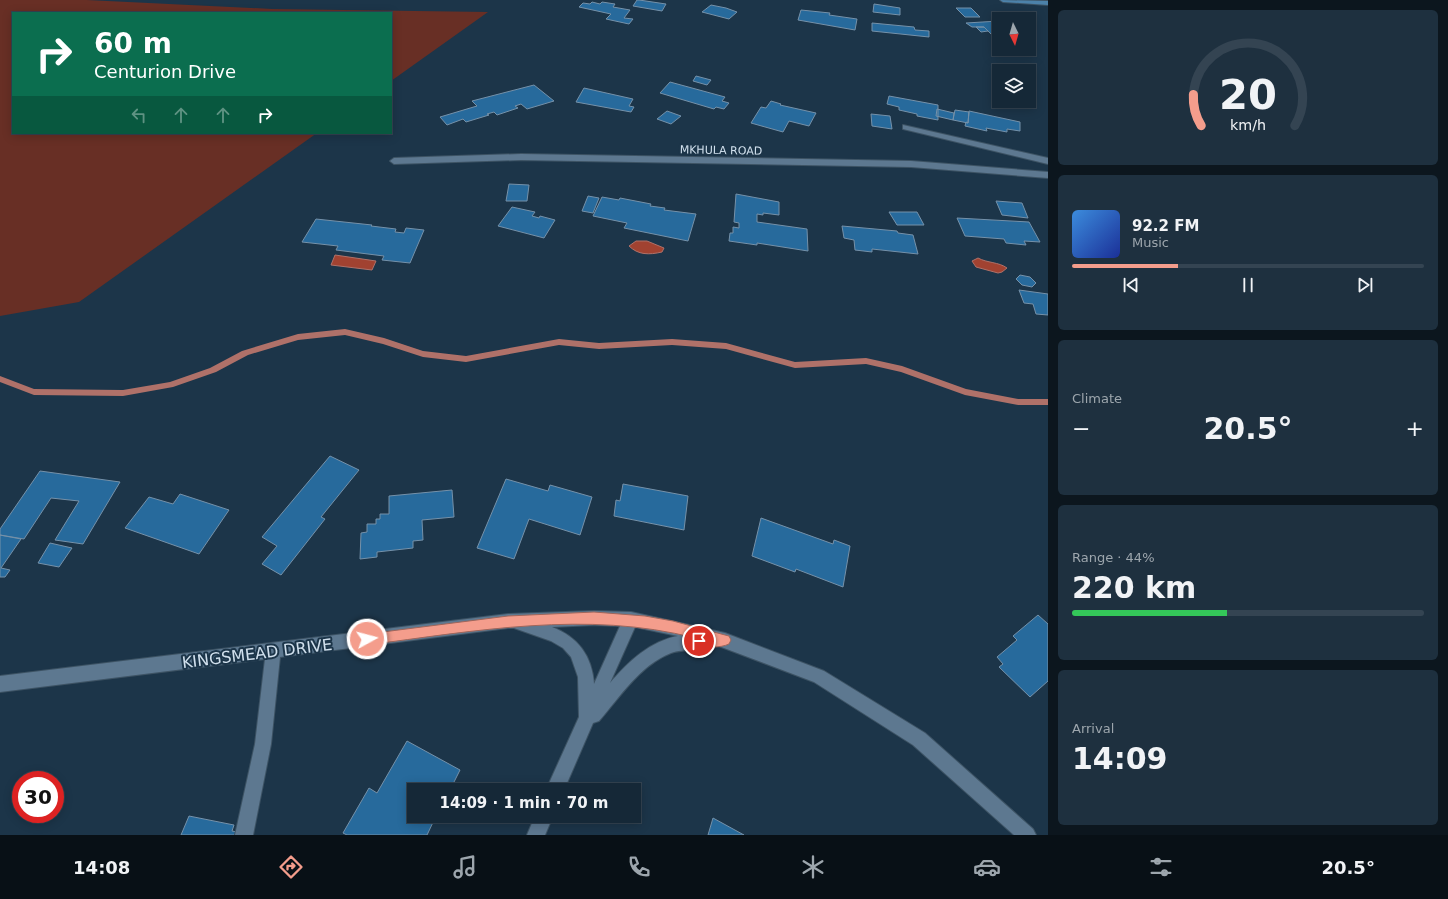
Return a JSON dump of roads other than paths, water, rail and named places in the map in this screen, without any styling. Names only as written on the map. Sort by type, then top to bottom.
[{"type":"street","points":[[1004,0],[1048,3]]},
{"type":"street","points":[[906,127],[1048,161]]},
{"type":"street","name":"MKHULA ROAD","points":[[394,161],[521,157],[911,164],[1048,175]]},
{"type":"street","name":"KINGSMEAD DRIVE","points":[[0,684],[273,652],[508,621],[587,618],[631,620],[673,627],[725,640],[819,676],[912,735],[1027,835]]},
{"type":"street","points":[[558,783],[586,724],[631,620]]},
{"type":"street","points":[[508,621],[545,630],[578,651],[584,664],[587,682],[586,724]]},
{"type":"street","points":[[586,724],[631,671],[656,652],[670,645],[686,641],[725,640]]},
{"type":"street","points":[[244,835],[263,744],[273,652]]},
{"type":"street","points":[[536,835],[541,823]]},
{"type":"waterway","points":[[0,379],[34,392],[123,393],[170,385],[213,370],[245,353],[298,337],[345,332],[384,341],[423,354],[466,359],[559,342],[599,346],[672,342],[726,346],[795,365],[866,361],[902,369],[965,392],[1018,402],[1048,402]]}]
